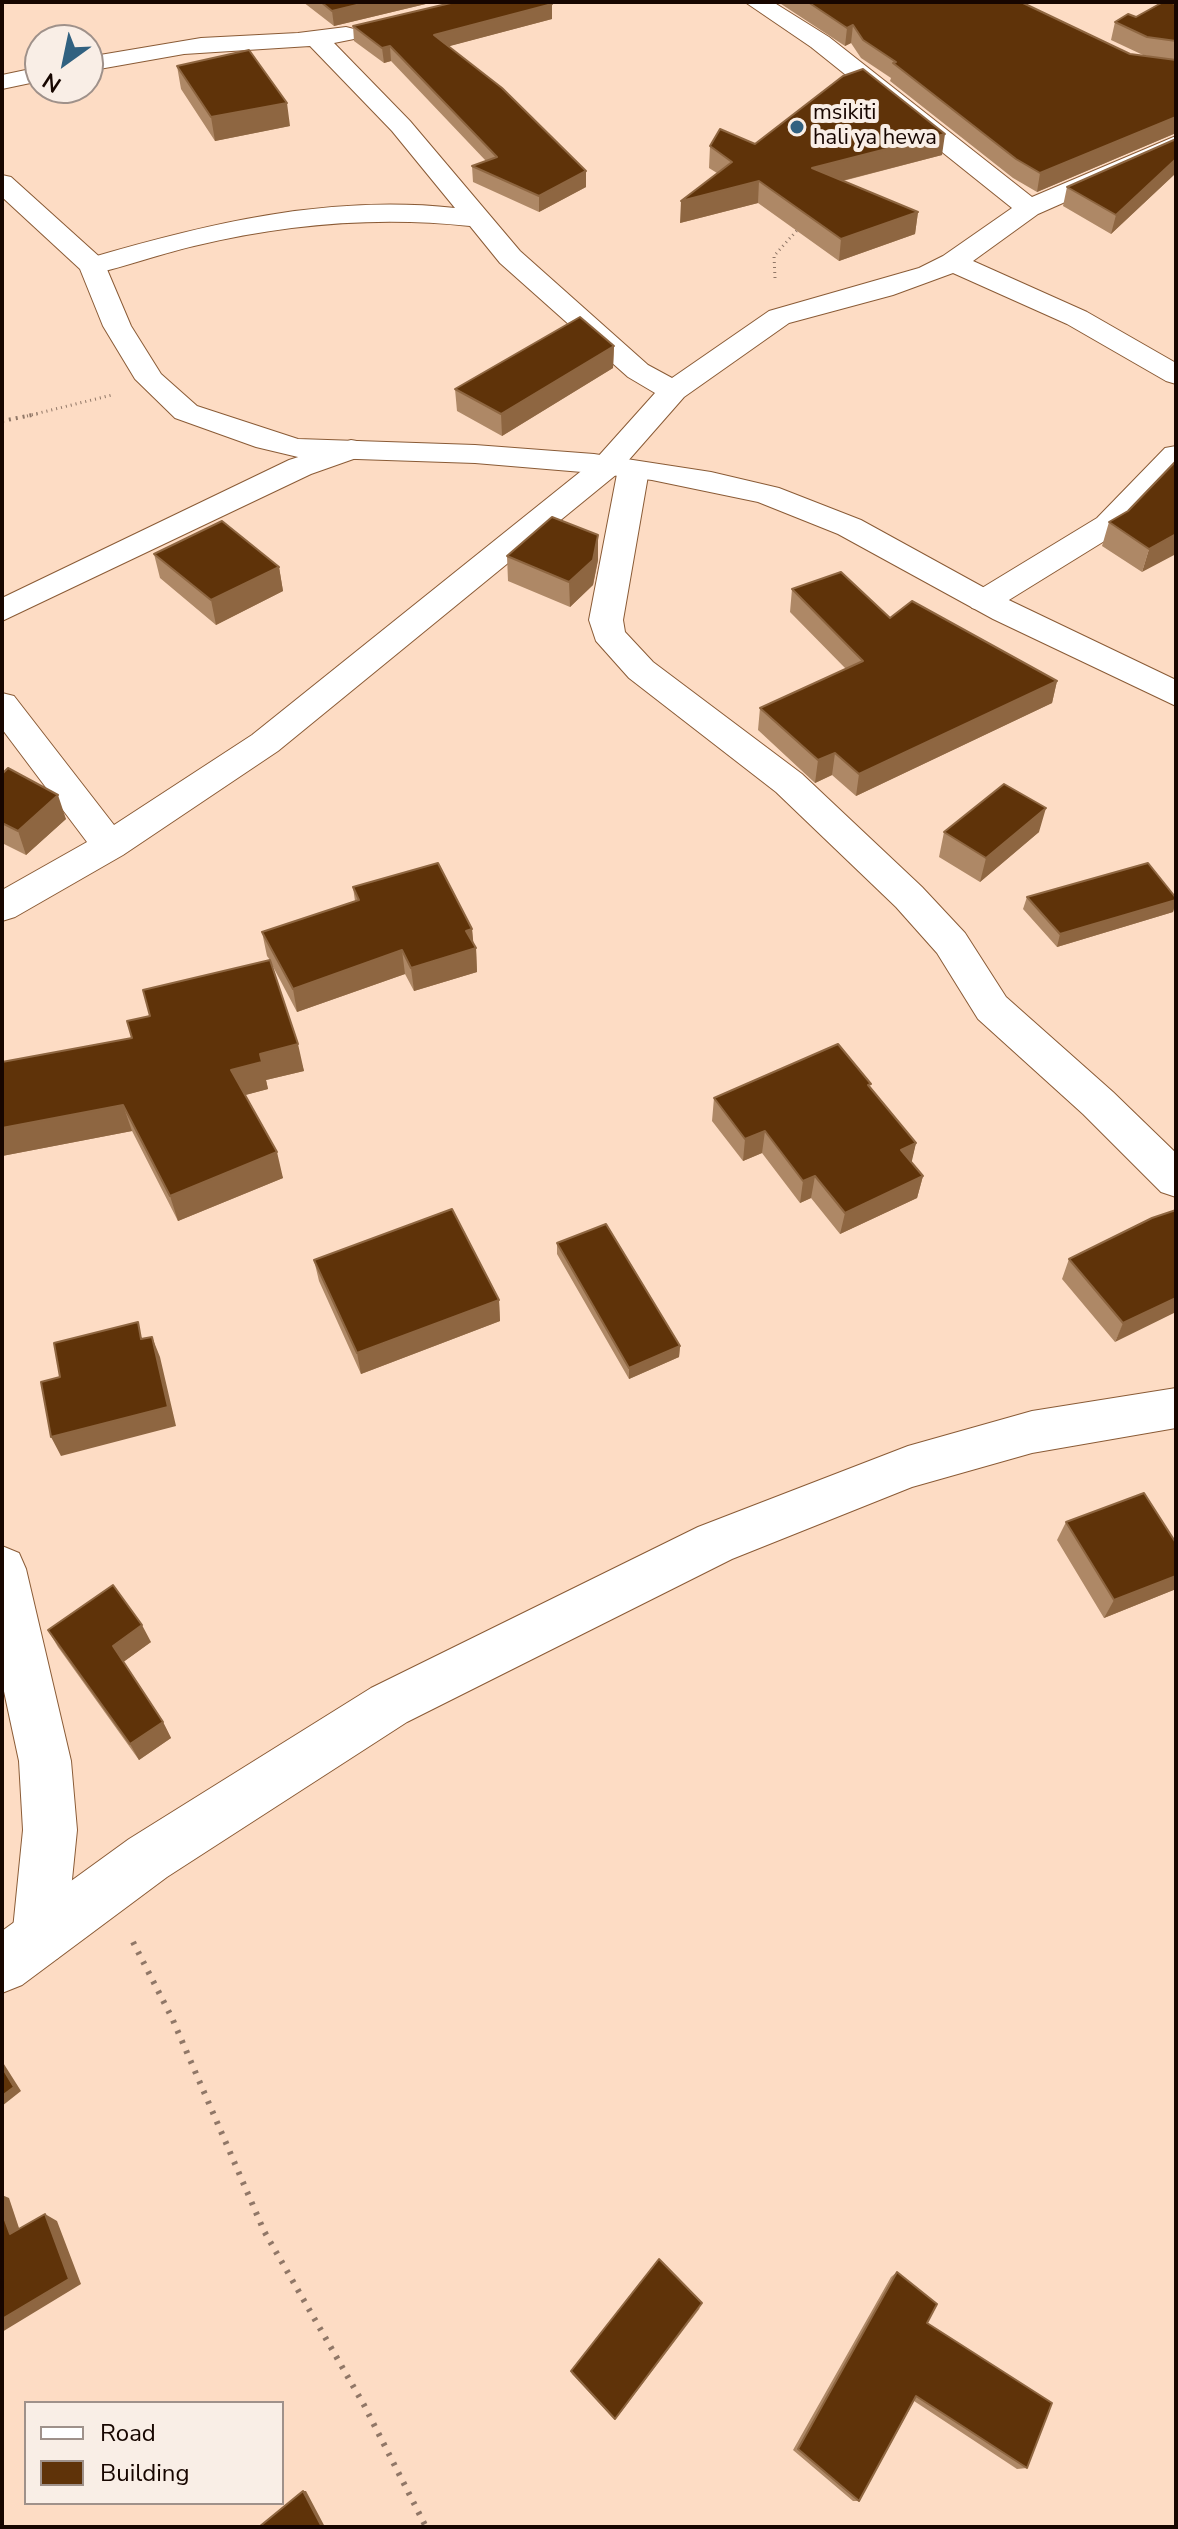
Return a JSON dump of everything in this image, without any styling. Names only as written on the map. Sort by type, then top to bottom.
[{"type":"street","points":[[757,2],[820,42],[1029,208]]},
{"type":"street","points":[[104,61],[157,50],[215,44],[317,40],[371,29]]},
{"type":"street","points":[[317,40],[401,126],[510,257],[638,371],[673,391]]},
{"type":"street","points":[[2,82],[24,77]]},
{"type":"street","points":[[2,907],[110,846],[265,743],[620,468],[673,391],[779,317],[803,308],[883,289],[953,262],[1029,208],[1176,144]]},
{"type":"street","points":[[2,183],[93,266],[117,326],[150,379],[186,412],[223,427],[298,448],[498,456],[620,468],[756,492],[804,507],[984,601],[1135,672],[1176,695]]},
{"type":"street","points":[[93,266],[168,243],[335,211],[395,210],[478,219]]},
{"type":"street","points":[[953,262],[1077,318],[1176,375]]},
{"type":"street","points":[[2,611],[300,467],[351,449]]},
{"type":"street","points":[[984,601],[1108,525],[1176,455]]},
{"type":"street","points":[[620,468],[606,620],[608,633],[619,648],[674,698],[789,783],[909,897],[951,943],[992,1008],[1098,1103],[1176,1180]]},
{"type":"street","points":[[2,704],[110,846]]},
{"type":"street","points":[[20,1952],[148,1858],[389,1705],[715,1543],[908,1467],[1032,1432],[1176,1408]]},
{"type":"street","points":[[2,1569],[45,1761],[50,1830],[20,1952]]},
{"type":"path","points":[[800,226],[772,255],[771,264],[774,276],[803,308]]},
{"type":"path","points":[[2,421],[96,402],[150,379]]},
{"type":"path","points":[[106,1890],[172,2018],[264,2231],[364,2405],[426,2527]]},
{"type":"building","points":[[321,2],[369,2],[332,11]]},
{"type":"building","points":[[455,2],[552,4],[434,35],[502,88],[586,171],[539,196],[472,166],[497,157],[390,46],[382,48],[353,26]]},
{"type":"building","points":[[808,2],[1021,2],[1130,54],[1176,60],[1176,117],[1040,173],[1016,159],[893,63],[896,62],[863,40],[853,25],[847,28]]},
{"type":"building","points":[[1163,2],[1176,4],[1176,41],[1147,37],[1115,22],[1128,14],[1136,17]]},
{"type":"building","points":[[249,50],[287,103],[211,117],[177,66]]},
{"type":"building","points":[[863,69],[945,134],[812,168],[918,212],[841,239],[759,181],[681,201],[732,162],[710,146],[720,129],[755,144],[843,76]]},
{"type":"building","points":[[1176,139],[1176,159],[1116,215],[1067,187]]},
{"type":"building","points":[[580,317],[614,346],[501,414],[455,389]]},
{"type":"building","points":[[1176,461],[1176,534],[1149,549],[1109,522],[1128,511]]},
{"type":"building","points":[[552,517],[598,535],[593,560],[569,582],[507,556]]},
{"type":"building","points":[[222,521],[279,567],[211,600],[154,554]]},
{"type":"building","points":[[841,572],[890,618],[912,601],[1057,681],[859,774],[835,753],[818,760],[760,708],[863,661],[792,589]]},
{"type":"building","points":[[8,768],[58,795],[18,831],[2,823],[2,774]]},
{"type":"building","points":[[1004,784],[1046,808],[986,858],[944,832]]},
{"type":"building","points":[[438,863],[472,929],[466,931],[476,948],[411,968],[402,950],[293,989],[262,932],[359,900],[353,887]]},
{"type":"building","points":[[1148,863],[1176,900],[1060,934],[1027,897]]},
{"type":"building","points":[[270,960],[298,1044],[260,1054],[262,1062],[231,1070],[277,1152],[170,1196],[123,1105],[2,1128],[2,1062],[132,1038],[127,1021],[150,1016],[143,990]]},
{"type":"building","points":[[838,1044],[916,1143],[901,1150],[923,1176],[845,1213],[815,1176],[803,1181],[765,1131],[745,1139],[714,1098]]},
{"type":"building","points":[[452,1209],[499,1300],[357,1353],[314,1260]]},
{"type":"building","points":[[1176,1210],[1176,1298],[1123,1323],[1069,1259],[1152,1218]]},
{"type":"building","points":[[606,1224],[680,1346],[629,1368],[557,1243]]},
{"type":"building","points":[[138,1322],[141,1339],[152,1337],[168,1407],[51,1437],[41,1382],[60,1377],[54,1343]]},
{"type":"building","points":[[1144,1493],[1176,1543],[1176,1576],[1114,1600],[1066,1522]]},
{"type":"building","points":[[113,1585],[142,1625],[113,1646],[163,1722],[130,1744],[48,1630]]},
{"type":"building","points":[[2,2067],[14,2087],[2,2096]]},
{"type":"building","points":[[2,2212],[10,2234],[45,2214],[69,2279],[2,2319]]},
{"type":"building","points":[[659,2259],[702,2303],[615,2419],[571,2371]]},
{"type":"building","points":[[897,2272],[937,2304],[927,2323],[1052,2403],[1027,2468],[916,2396],[859,2501],[798,2449]]},
{"type":"building","points":[[303,2491],[322,2527],[259,2527]]},
{"type":"place","name":"msikiti hali ya hewa","points":[[797,127]]}]
